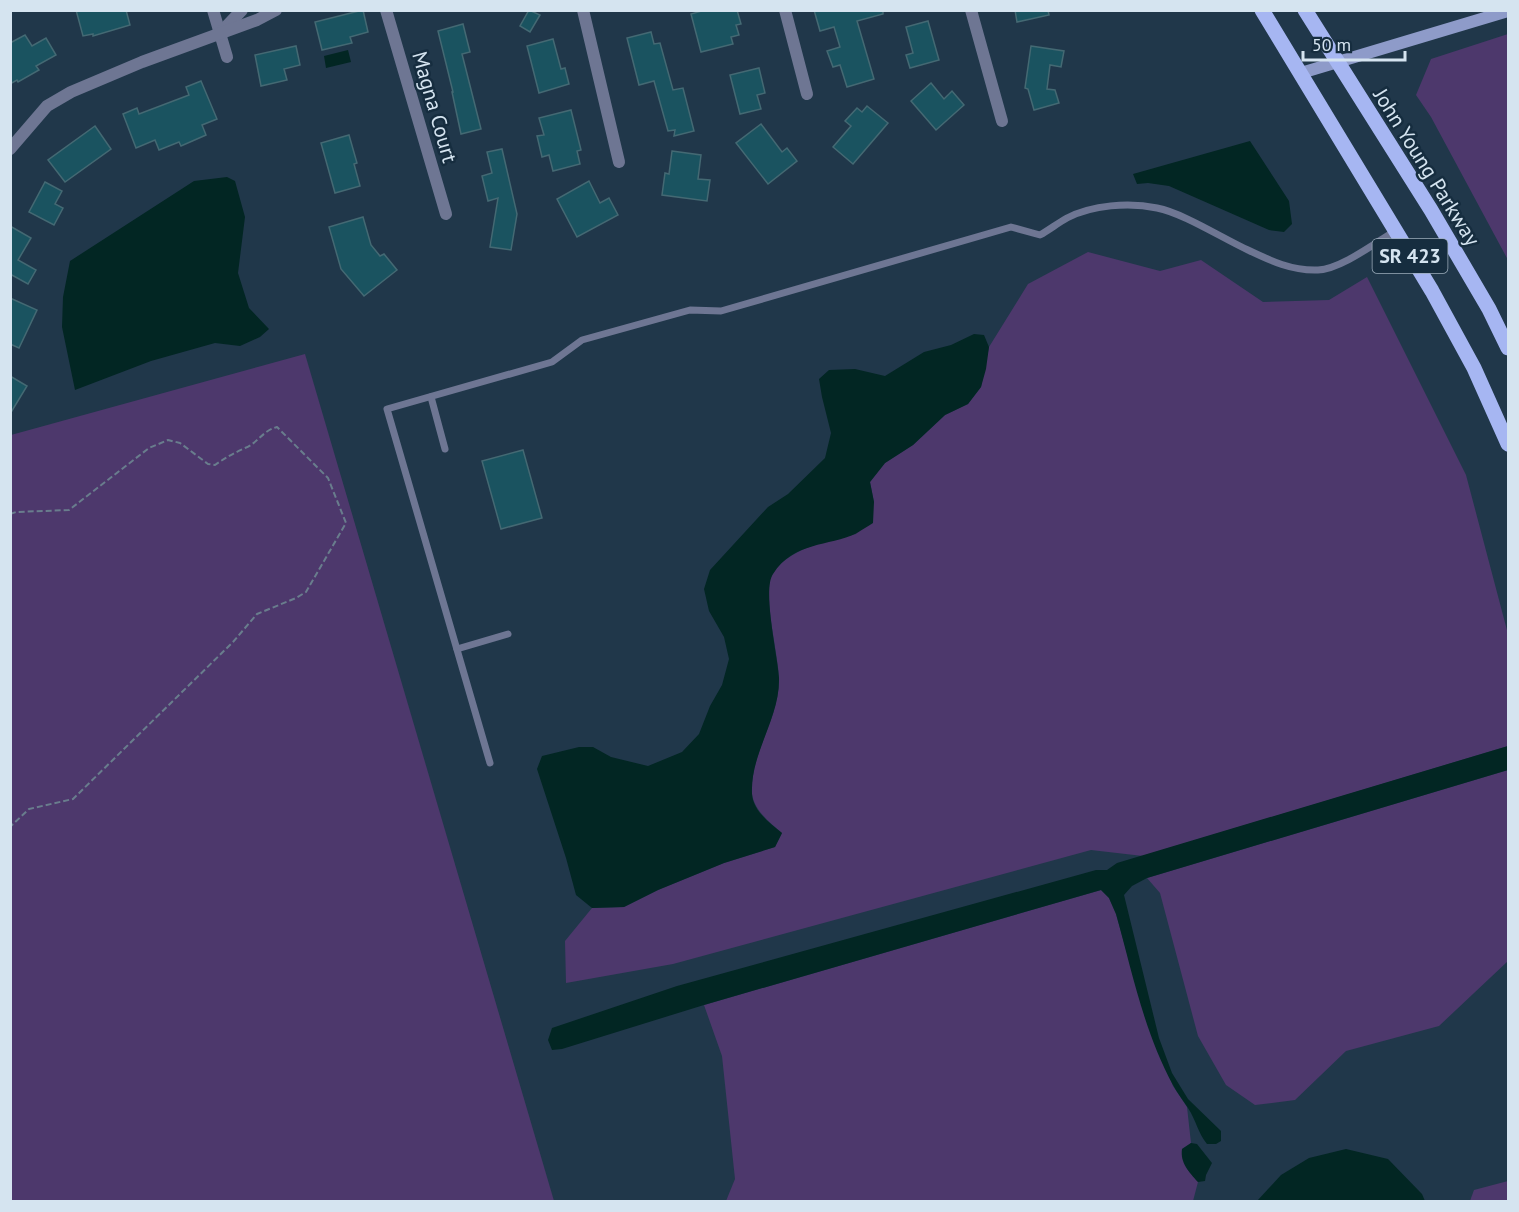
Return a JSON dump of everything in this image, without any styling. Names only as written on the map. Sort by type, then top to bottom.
[{"type":"main road","name":"SR 423","points":[[1262,10],[1432,291],[1484,390],[1509,444]]},
{"type":"main road","name":"John Young Parkway","points":[[1305,10],[1431,210],[1509,348]]},
{"type":"main road","points":[[1484,390],[1509,420]]},
{"type":"street","points":[[213,10],[227,57]]},
{"type":"street","points":[[220,33],[242,10]]},
{"type":"street","points":[[10,149],[47,106],[71,92],[142,62],[257,20],[276,10]]},
{"type":"street","name":"Magna Court","points":[[386,10],[446,214]]},
{"type":"street","points":[[583,10],[620,162]]},
{"type":"street","points":[[785,10],[807,94]]},
{"type":"street","points":[[971,10],[1002,121]]},
{"type":"street","points":[[1301,73],[1509,11]]},
{"type":"lane","points":[[490,763],[387,409],[552,362],[582,340],[690,310],[721,311],[1011,227],[1040,235],[1069,217],[1098,208],[1129,205],[1158,208],[1278,264],[1320,270],[1338,264],[1395,231]]},
{"type":"lane","points":[[431,397],[445,449]]},
{"type":"lane","points":[[457,649],[508,634]]},
{"type":"path","points":[[10,514],[69,510],[149,448],[168,440],[180,443],[208,464],[215,465],[237,450],[246,448],[266,430],[277,427],[328,478],[346,523],[306,592],[257,614],[233,642],[73,799],[29,809],[10,827]]},
{"type":"shaded area","points":[[1508,34],[1508,260],[1431,117],[1416,95],[1431,59]]},
{"type":"shaded area","points":[[348,50],[351,62],[326,68],[324,56]]},
{"type":"shaded area","points":[[1250,141],[1289,201],[1292,224],[1284,232],[1269,230],[1169,186],[1137,184],[1133,174]]},
{"type":"shaded area","points":[[227,177],[235,181],[245,217],[238,273],[249,308],[269,329],[260,337],[240,346],[215,343],[151,361],[75,390],[62,327],[63,297],[70,261],[194,181]]},
{"type":"shaded area","points":[[1088,252],[1160,271],[1201,260],[1263,302],[1329,300],[1367,277],[1466,475],[1508,634],[1508,746],[1143,856],[1091,850],[673,964],[566,983],[565,941],[592,908],[624,907],[658,890],[724,863],[775,847],[782,833],[759,811],[752,794],[755,764],[778,694],[779,679],[769,595],[772,575],[788,558],[798,552],[856,534],[874,502],[870,482],[885,463],[913,445],[945,415],[968,404],[981,387],[989,347],[1028,284]]},
{"type":"shaded area","points":[[974,334],[984,335],[989,347],[981,387],[968,404],[945,415],[913,445],[885,463],[870,482],[874,502],[873,523],[857,533],[801,550],[781,563],[773,574],[769,594],[779,678],[778,693],[756,764],[752,794],[755,806],[767,821],[782,833],[775,847],[724,863],[658,890],[624,907],[592,908],[576,895],[537,769],[542,756],[579,747],[593,747],[611,757],[648,766],[682,752],[699,734],[710,706],[722,685],[729,659],[724,637],[709,611],[704,589],[710,570],[768,507],[788,494],[825,458],[831,433],[819,379],[829,370],[855,369],[885,376],[924,352],[951,345]]},
{"type":"shaded area","points":[[305,354],[554,1201],[11,1201],[11,435]]},
{"type":"shaded area","points":[[1508,746],[1508,770],[1147,878],[1132,886],[1124,895],[1159,1038],[1172,1073],[1188,1099],[1221,1131],[1221,1141],[1216,1144],[1207,1144],[1204,1140],[1163,1065],[1146,1023],[1116,914],[1109,898],[1101,890],[704,1005],[562,1049],[552,1050],[548,1040],[552,1028],[677,986],[1096,870],[1107,870],[1117,863]]},
{"type":"shaded area","points":[[1508,770],[1508,961],[1439,1026],[1346,1051],[1295,1100],[1255,1105],[1226,1085],[1198,1036],[1160,893],[1147,878]]},
{"type":"shaded area","points":[[1101,890],[1109,898],[1116,914],[1145,1017],[1173,1086],[1187,1107],[1191,1143],[1182,1149],[1188,1170],[1198,1182],[1193,1201],[726,1201],[735,1179],[722,1056],[704,1005]]},
{"type":"shaded area","points":[[1191,1143],[1197,1144],[1212,1163],[1205,1181],[1198,1182],[1184,1163],[1182,1149]]},
{"type":"shaded area","points":[[1346,1149],[1388,1159],[1422,1194],[1425,1201],[1257,1201],[1281,1175],[1309,1158]]},
{"type":"shaded area","points":[[1508,1181],[1508,1201],[1470,1201],[1474,1190]]},
{"type":"building","points":[[76,10],[126,10],[130,25],[93,36],[93,34],[83,36]]},
{"type":"building","points":[[363,10],[368,32],[350,37],[352,43],[322,50],[315,22]]},
{"type":"building","points":[[529,10],[540,15],[530,32],[520,26]]},
{"type":"building","points":[[705,10],[737,10],[741,24],[736,25],[739,35],[731,37],[733,44],[701,52],[691,14]]},
{"type":"building","points":[[814,10],[883,10],[883,14],[857,21],[874,79],[847,87],[840,65],[833,67],[827,51],[840,47],[834,27],[820,31]]},
{"type":"building","points":[[1015,10],[1048,10],[1049,15],[1017,22]]},
{"type":"building","points":[[928,21],[939,60],[910,68],[906,55],[913,53],[906,27]]},
{"type":"building","points":[[463,24],[470,52],[462,54],[481,129],[461,134],[438,31]]},
{"type":"building","points":[[651,32],[654,44],[660,43],[673,90],[683,88],[694,131],[674,136],[675,130],[668,131],[654,81],[639,85],[627,38]]},
{"type":"building","points":[[25,35],[32,46],[46,38],[56,55],[36,66],[39,70],[10,84],[10,43]]},
{"type":"building","points":[[553,39],[561,69],[565,68],[569,84],[539,93],[527,46]]},
{"type":"building","points":[[296,46],[300,65],[284,69],[287,80],[261,86],[255,55]]},
{"type":"building","points":[[1031,46],[1064,51],[1061,67],[1050,65],[1047,89],[1055,90],[1059,103],[1034,110],[1028,89],[1025,88]]},
{"type":"building","points":[[759,68],[765,93],[757,95],[761,109],[740,114],[730,75]]},
{"type":"building","points":[[201,81],[217,119],[202,125],[206,135],[181,146],[179,142],[159,150],[155,140],[136,148],[123,114],[137,108],[139,114],[189,95],[186,87]]},
{"type":"building","points":[[931,83],[944,99],[952,91],[964,105],[936,130],[911,101]]},
{"type":"building","points":[[867,106],[888,123],[853,164],[833,147],[851,126],[845,121],[857,108],[862,112]]},
{"type":"building","points":[[571,110],[581,150],[577,151],[580,164],[553,171],[549,155],[542,157],[537,136],[544,135],[539,118]]},
{"type":"building","points":[[761,124],[782,152],[787,148],[797,161],[768,184],[736,143]]},
{"type":"building","points":[[95,126],[111,149],[65,182],[48,160]]},
{"type":"building","points":[[349,135],[357,163],[354,164],[360,186],[335,193],[321,143]]},
{"type":"building","points":[[502,149],[517,214],[511,250],[490,247],[498,198],[488,201],[482,176],[492,173],[487,152]]},
{"type":"building","points":[[672,151],[701,155],[698,179],[710,180],[707,201],[662,195],[665,173],[669,174]]},
{"type":"building","points":[[589,181],[600,203],[609,198],[618,215],[577,237],[557,199]]},
{"type":"building","points":[[45,182],[62,191],[55,204],[63,208],[54,225],[29,212]]},
{"type":"building","points":[[363,217],[371,245],[380,256],[384,254],[397,270],[364,296],[341,269],[329,227]]},
{"type":"building","points":[[10,226],[31,238],[18,260],[36,270],[28,284],[10,274]]},
{"type":"building","points":[[10,298],[37,310],[19,348],[10,344]]},
{"type":"building","points":[[10,376],[27,386],[10,414]]},
{"type":"building","points":[[523,450],[542,518],[501,529],[482,461]]}]
